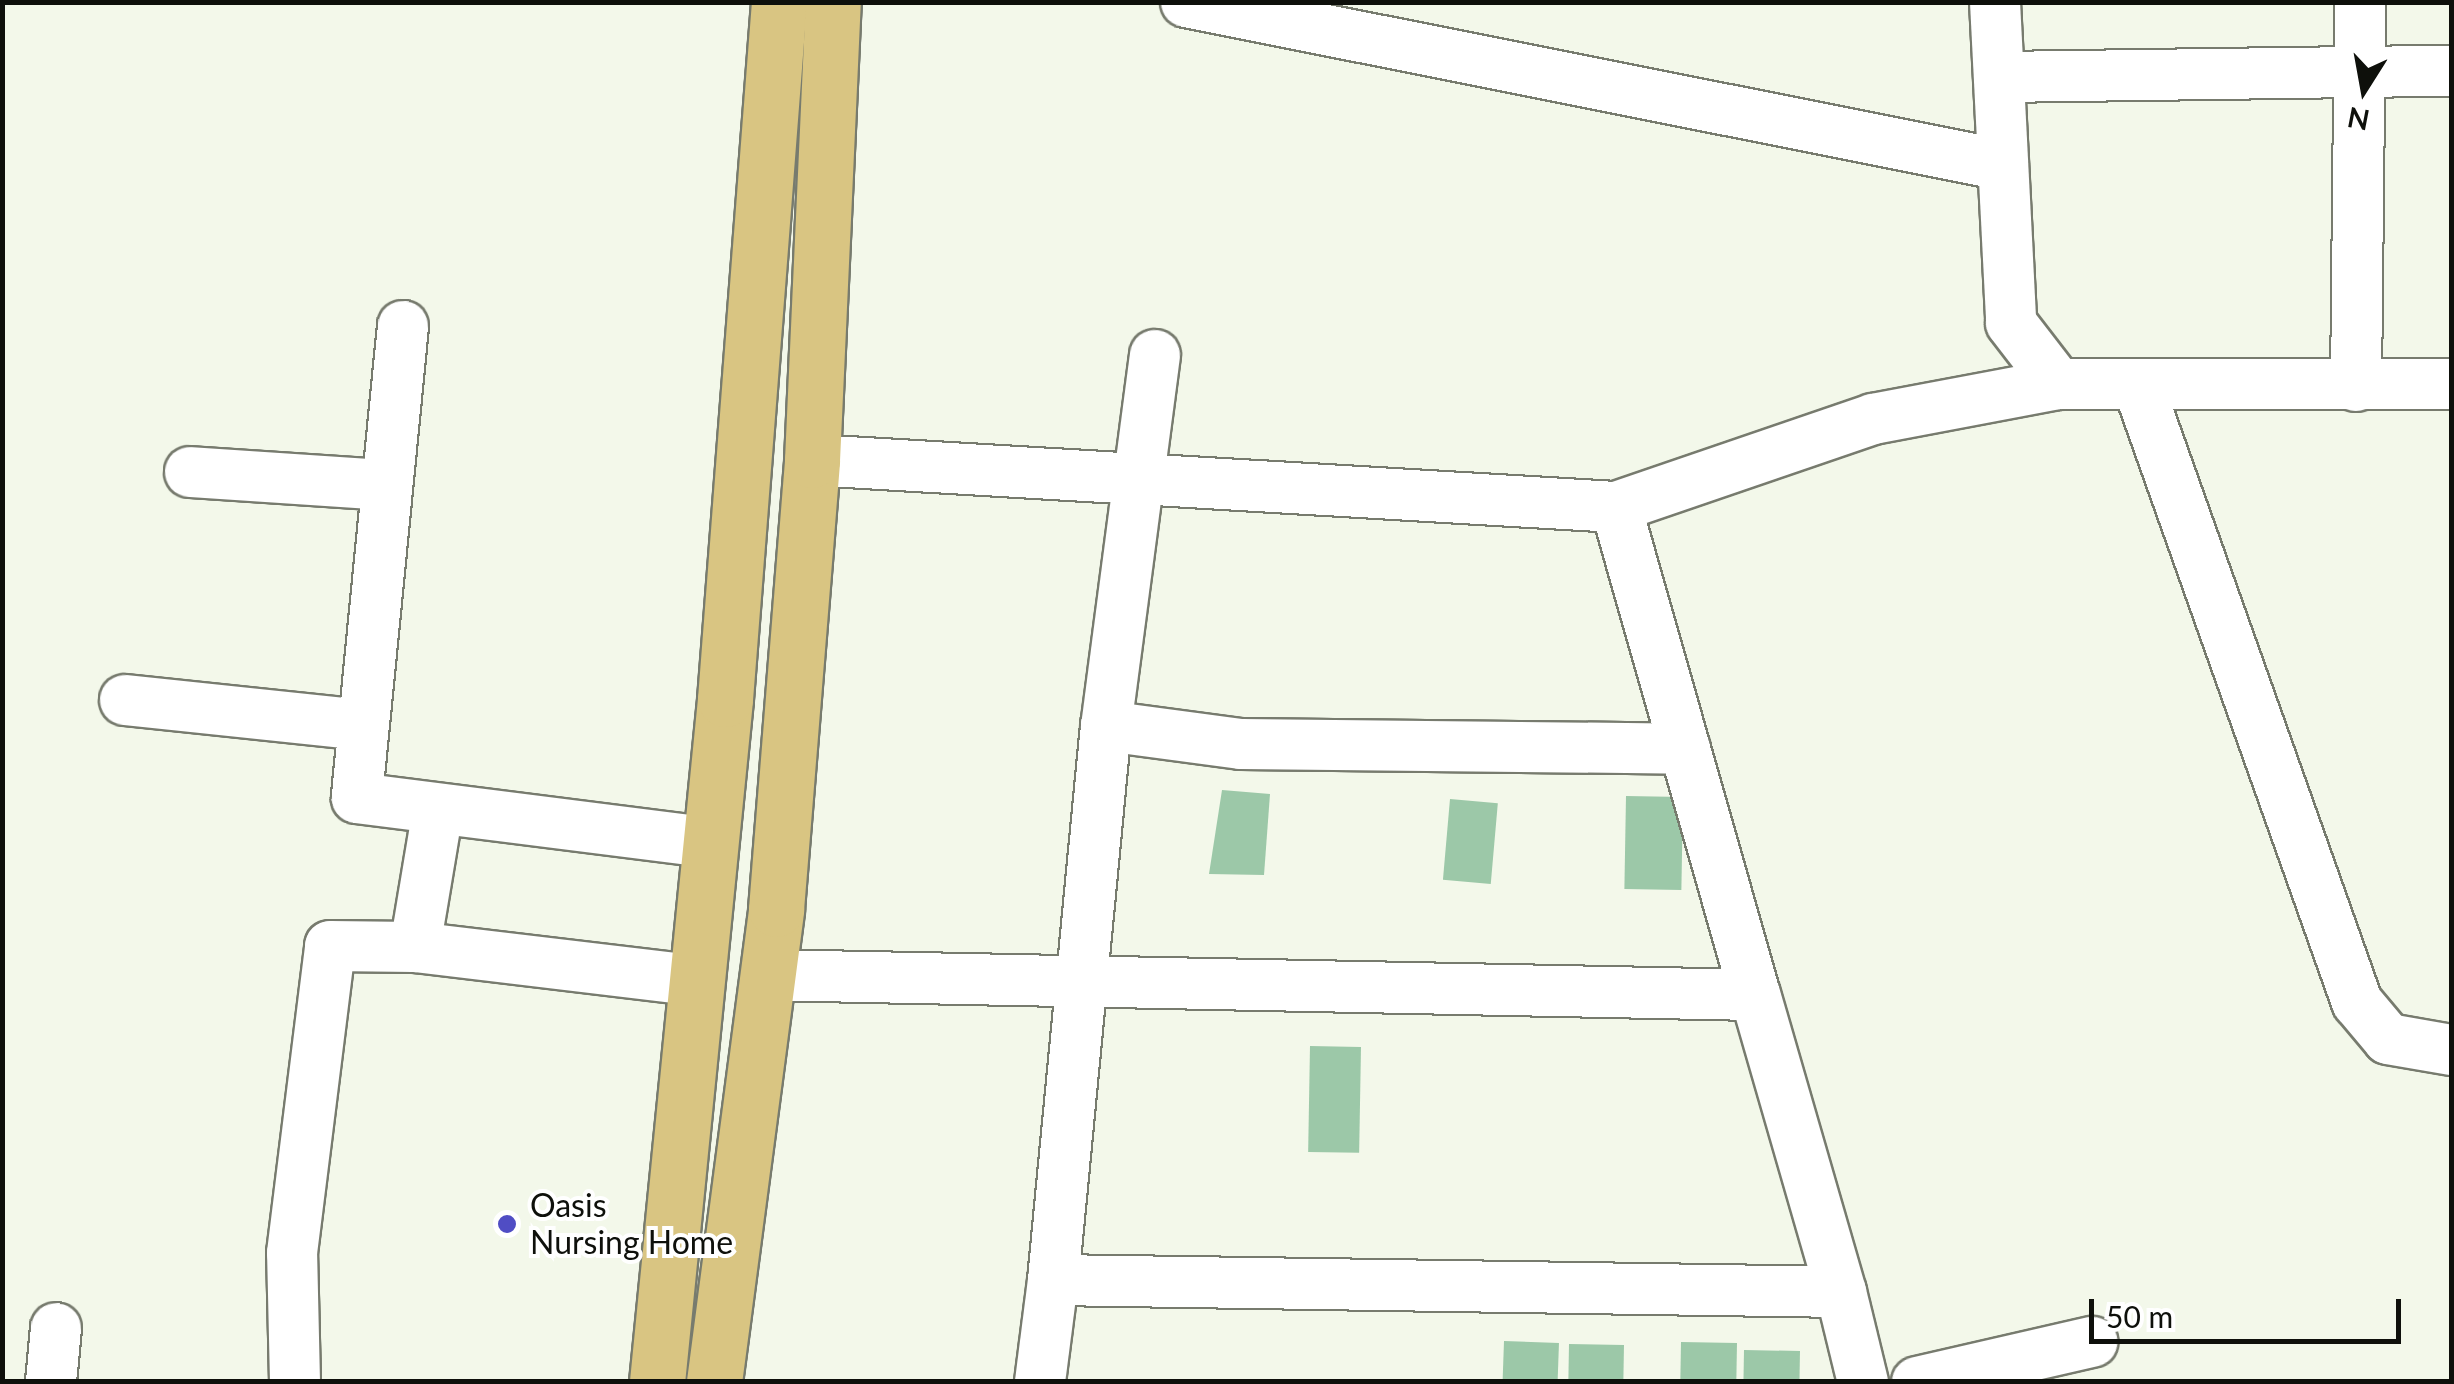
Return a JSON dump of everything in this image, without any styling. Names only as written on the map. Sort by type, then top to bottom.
[{"type":"main road","points":[[657,1382],[712,843],[779,2]]},
{"type":"main road","points":[[714,1382],[767,974],[812,460],[834,2]]},
{"type":"street","points":[[1186,2],[2003,165]]},
{"type":"street","points":[[1996,2],[2011,323],[2058,384]]},
{"type":"street","points":[[2356,386],[2360,2]]},
{"type":"street","points":[[1999,76],[2452,71]]},
{"type":"street","points":[[403,326],[361,725],[357,798],[712,843]]},
{"type":"street","points":[[1040,1382],[1084,978],[1106,726],[1143,474],[1154,355]]},
{"type":"street","points":[[812,460],[1143,474],[1616,507],[1873,419],[2058,384],[2139,388],[2452,384]]},
{"type":"street","points":[[2139,388],[2357,1002],[2388,1038],[2452,1050]]},
{"type":"street","points":[[190,472],[385,485]]},
{"type":"street","points":[[1616,507],[1841,1292],[1863,1382]]},
{"type":"street","points":[[125,700],[361,725]]},
{"type":"street","points":[[1106,726],[1241,744],[1685,749]]},
{"type":"street","points":[[416,947],[438,810]]},
{"type":"street","points":[[295,1382],[292,1253],[330,946],[416,947],[699,981]]},
{"type":"street","points":[[767,974],[1756,995]]},
{"type":"street","points":[[1053,1280],[1841,1292]]},
{"type":"street","points":[[51,1382],[56,1328]]},
{"type":"street","points":[[1917,1382],[2092,1342]]},
{"type":"building","points":[[1222,790],[1270,794],[1264,875],[1209,874]]},
{"type":"building","points":[[1626,796],[1683,797],[1681,890],[1624,889]]},
{"type":"building","points":[[1450,799],[1498,803],[1491,884],[1443,880]]},
{"type":"building","points":[[1310,1046],[1361,1047],[1359,1153],[1308,1152]]},
{"type":"building","points":[[1504,1341],[1559,1343],[1558,1382],[1503,1382]]},
{"type":"building","points":[[1681,1342],[1737,1343],[1736,1382],[1680,1382]]},
{"type":"building","points":[[1569,1344],[1624,1345],[1623,1382],[1568,1382]]},
{"type":"building","points":[[1744,1350],[1800,1351],[1799,1382],[1743,1382]]},
{"type":"place","name":"Oasis Nursing Home","points":[[507,1224]]}]
